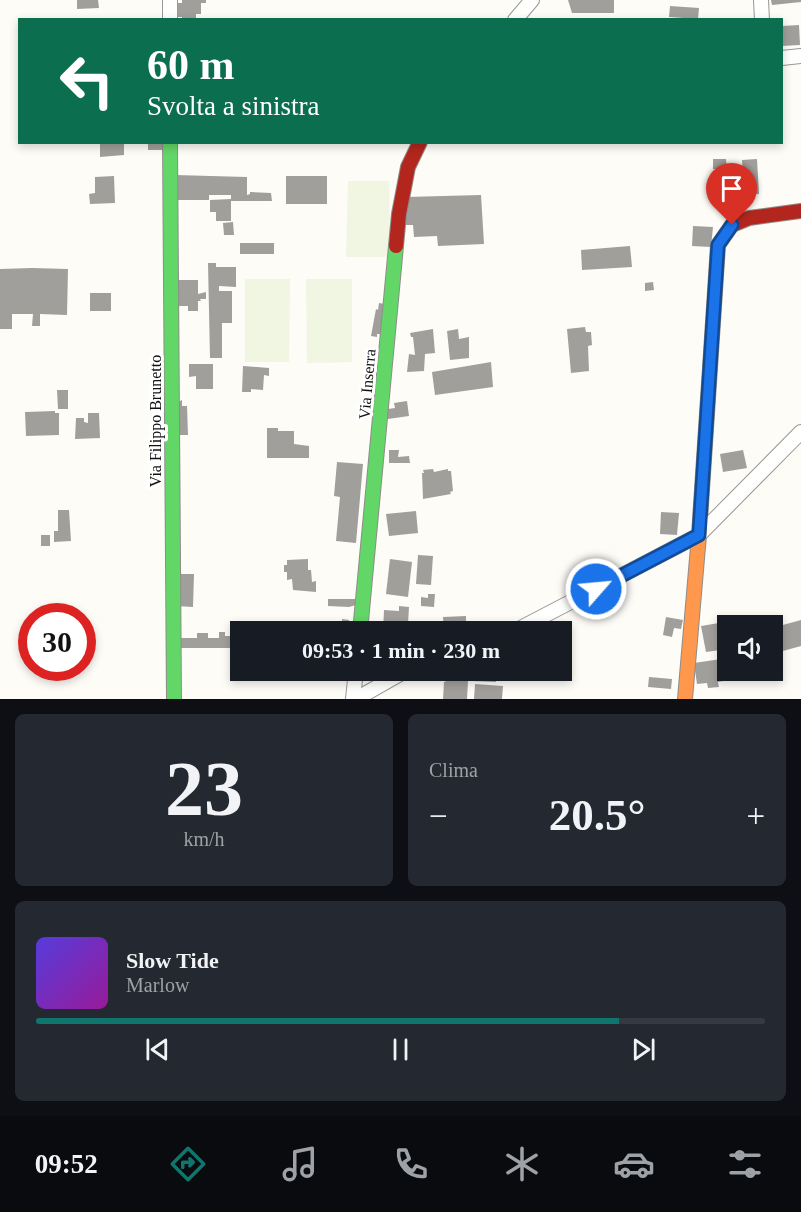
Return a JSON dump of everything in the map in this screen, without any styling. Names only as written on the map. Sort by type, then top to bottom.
[{"type":"street","points":[[170,0],[170,18]]},
{"type":"street","points":[[517,18],[532,0]]},
{"type":"street","points":[[761,0],[762,18]]},
{"type":"street","points":[[783,58],[801,56]]},
{"type":"street","name":"Via Filippo Brunetto","points":[[170,144],[174,699]]},
{"type":"street","name":"Via Inserra","points":[[361,621],[399,214],[408,167],[419,144]]},
{"type":"street","points":[[685,699],[699,535],[718,245],[732,225],[749,219],[801,211]]},
{"type":"street","points":[[534,621],[699,535],[801,432]]},
{"type":"street","points":[[355,699],[356,681]]},
{"type":"street","points":[[355,699],[387,681]]},
{"type":"green space","points":[[348,181],[389,181],[390,257],[346,257]]},
{"type":"green space","points":[[245,279],[290,279],[289,362],[245,362]]},
{"type":"green space","points":[[306,279],[352,279],[352,362],[307,363]]},
{"type":"building","points":[[77,0],[98,0],[99,8],[77,9]]},
{"type":"building","points":[[182,0],[206,0],[206,3],[201,3],[201,14],[196,14],[196,18],[174,17],[173,3],[182,3]]},
{"type":"building","points":[[568,0],[614,0],[614,13],[572,13]]},
{"type":"building","points":[[771,0],[801,0],[801,2],[772,5]]},
{"type":"building","points":[[670,6],[699,8],[698,18],[669,17]]},
{"type":"building","points":[[799,25],[800,45],[783,46],[783,26]]},
{"type":"building","points":[[100,144],[124,144],[124,155],[100,157]]},
{"type":"building","points":[[148,144],[166,144],[166,150],[148,150]]},
{"type":"building","points":[[713,159],[726,159],[727,169],[713,169]]},
{"type":"building","points":[[757,159],[759,194],[744,195],[742,160]]},
{"type":"building","points":[[175,175],[247,177],[247,195],[250,192],[271,193],[272,201],[231,201],[231,221],[216,221],[216,212],[210,212],[210,200],[231,199],[231,195],[209,195],[209,200],[175,200]]},
{"type":"building","points":[[114,176],[115,203],[90,204],[89,194],[95,193],[95,177]]},
{"type":"building","points":[[286,176],[327,176],[327,204],[286,204]]},
{"type":"building","points":[[481,195],[484,244],[438,246],[437,236],[414,237],[413,225],[406,225],[406,197]]},
{"type":"building","points":[[731,207],[732,215],[724,216],[723,208]]},
{"type":"building","points":[[233,222],[234,235],[224,235],[223,223]]},
{"type":"building","points":[[693,226],[713,227],[711,247],[692,246]]},
{"type":"building","points":[[240,243],[274,243],[274,254],[240,254]]},
{"type":"building","points":[[630,246],[632,267],[582,270],[581,250]]},
{"type":"building","points":[[208,263],[216,263],[216,267],[236,267],[236,287],[219,286],[219,291],[232,291],[232,323],[222,323],[222,358],[210,358]]},
{"type":"building","points":[[0,269],[68,269],[67,315],[40,314],[40,326],[32,326],[33,314],[12,314],[12,329],[0,329]]},
{"type":"building","points":[[175,280],[198,280],[198,294],[206,292],[206,299],[198,301],[198,311],[188,311],[188,306],[175,306]]},
{"type":"building","points":[[653,282],[654,290],[645,291],[645,283]]},
{"type":"building","points":[[90,293],[111,293],[111,311],[90,311]]},
{"type":"building","points":[[379,303],[385,304],[383,334],[377,334],[377,337],[371,336]]},
{"type":"building","points":[[585,327],[586,332],[591,332],[592,345],[588,346],[589,371],[571,373],[567,329]]},
{"type":"building","points":[[433,329],[435,353],[425,354],[424,371],[407,372],[409,354],[415,355],[413,337],[410,333]]},
{"type":"building","points":[[458,329],[459,339],[469,337],[469,358],[450,360],[447,331]]},
{"type":"building","points":[[491,362],[493,387],[435,395],[432,372]]},
{"type":"building","points":[[189,364],[213,364],[213,389],[196,389],[196,376],[189,377]]},
{"type":"building","points":[[243,366],[269,368],[269,376],[264,375],[263,390],[251,389],[251,392],[242,392]]},
{"type":"building","points":[[57,390],[68,390],[68,409],[58,409]]},
{"type":"building","points":[[182,400],[182,406],[187,406],[188,435],[175,435],[175,404]]},
{"type":"building","points":[[407,401],[409,416],[388,419],[388,409],[395,408],[394,403]]},
{"type":"building","points":[[55,411],[59,413],[59,435],[26,436],[25,412]]},
{"type":"building","points":[[88,413],[99,413],[100,438],[75,439],[76,418],[84,418],[84,422],[88,423]]},
{"type":"building","points":[[267,428],[294,431],[294,444],[309,446],[309,458],[267,458]]},
{"type":"building","points":[[389,450],[399,450],[398,457],[409,456],[410,463],[389,463]]},
{"type":"building","points":[[743,450],[747,468],[723,472],[720,454]]},
{"type":"building","points":[[337,462],[363,464],[356,543],[336,541],[340,497],[334,496]]},
{"type":"building","points":[[433,469],[434,472],[448,469],[451,471],[453,491],[450,492],[451,494],[423,499],[423,470]]},
{"type":"building","points":[[58,510],[69,510],[71,541],[54,542],[54,531],[58,531]]},
{"type":"building","points":[[416,511],[418,533],[389,536],[386,514]]},
{"type":"building","points":[[661,512],[679,513],[677,535],[660,534]]},
{"type":"building","points":[[41,535],[50,535],[50,546],[41,546]]},
{"type":"building","points":[[418,555],[433,556],[431,585],[416,584]]},
{"type":"building","points":[[308,559],[308,570],[311,570],[312,582],[316,581],[316,592],[293,590],[292,579],[287,580],[284,565],[287,565],[287,560]]},
{"type":"building","points":[[390,559],[412,562],[408,597],[386,594]]},
{"type":"building","points":[[180,574],[194,574],[193,607],[176,606]]},
{"type":"building","points":[[428,594],[435,594],[434,607],[421,606],[421,597],[428,598]]},
{"type":"building","points":[[328,599],[357,599],[356,605],[349,607],[328,606]]},
{"type":"building","points":[[399,606],[409,607],[408,621],[384,621],[384,610],[399,611]]},
{"type":"building","points":[[466,616],[466,621],[443,621],[443,617]]},
{"type":"building","points":[[666,617],[683,620],[681,629],[674,628],[672,637],[663,635]]},
{"type":"building","points":[[801,620],[801,646],[783,651],[783,625]]},
{"type":"building","points":[[717,623],[717,650],[706,652],[701,626]]},
{"type":"building","points":[[219,632],[225,632],[225,636],[230,636],[230,648],[176,648],[179,638],[197,638],[197,633],[208,633],[208,638],[219,638]]},
{"type":"building","points":[[717,660],[717,681],[724,681],[718,682],[719,687],[708,688],[707,683],[697,684],[694,663]]},
{"type":"building","points":[[649,677],[672,679],[671,689],[648,687]]},
{"type":"building","points":[[468,681],[467,699],[443,699],[444,682]]},
{"type":"building","points":[[475,684],[503,686],[502,699],[474,699]]},
{"type":"traffic: fast","points":[[170,144],[174,699]]},
{"type":"traffic: fast","points":[[361,621],[396,246]]},
{"type":"traffic: slow","points":[[685,699],[710,368]]},
{"type":"traffic: jam","points":[[396,246],[399,214],[408,167],[419,144]]},
{"type":"traffic: jam","points":[[710,368],[718,245],[732,225],[749,218],[801,211]]},
{"type":"route","points":[[596,589],[699,535],[718,245],[732,225]]}]
